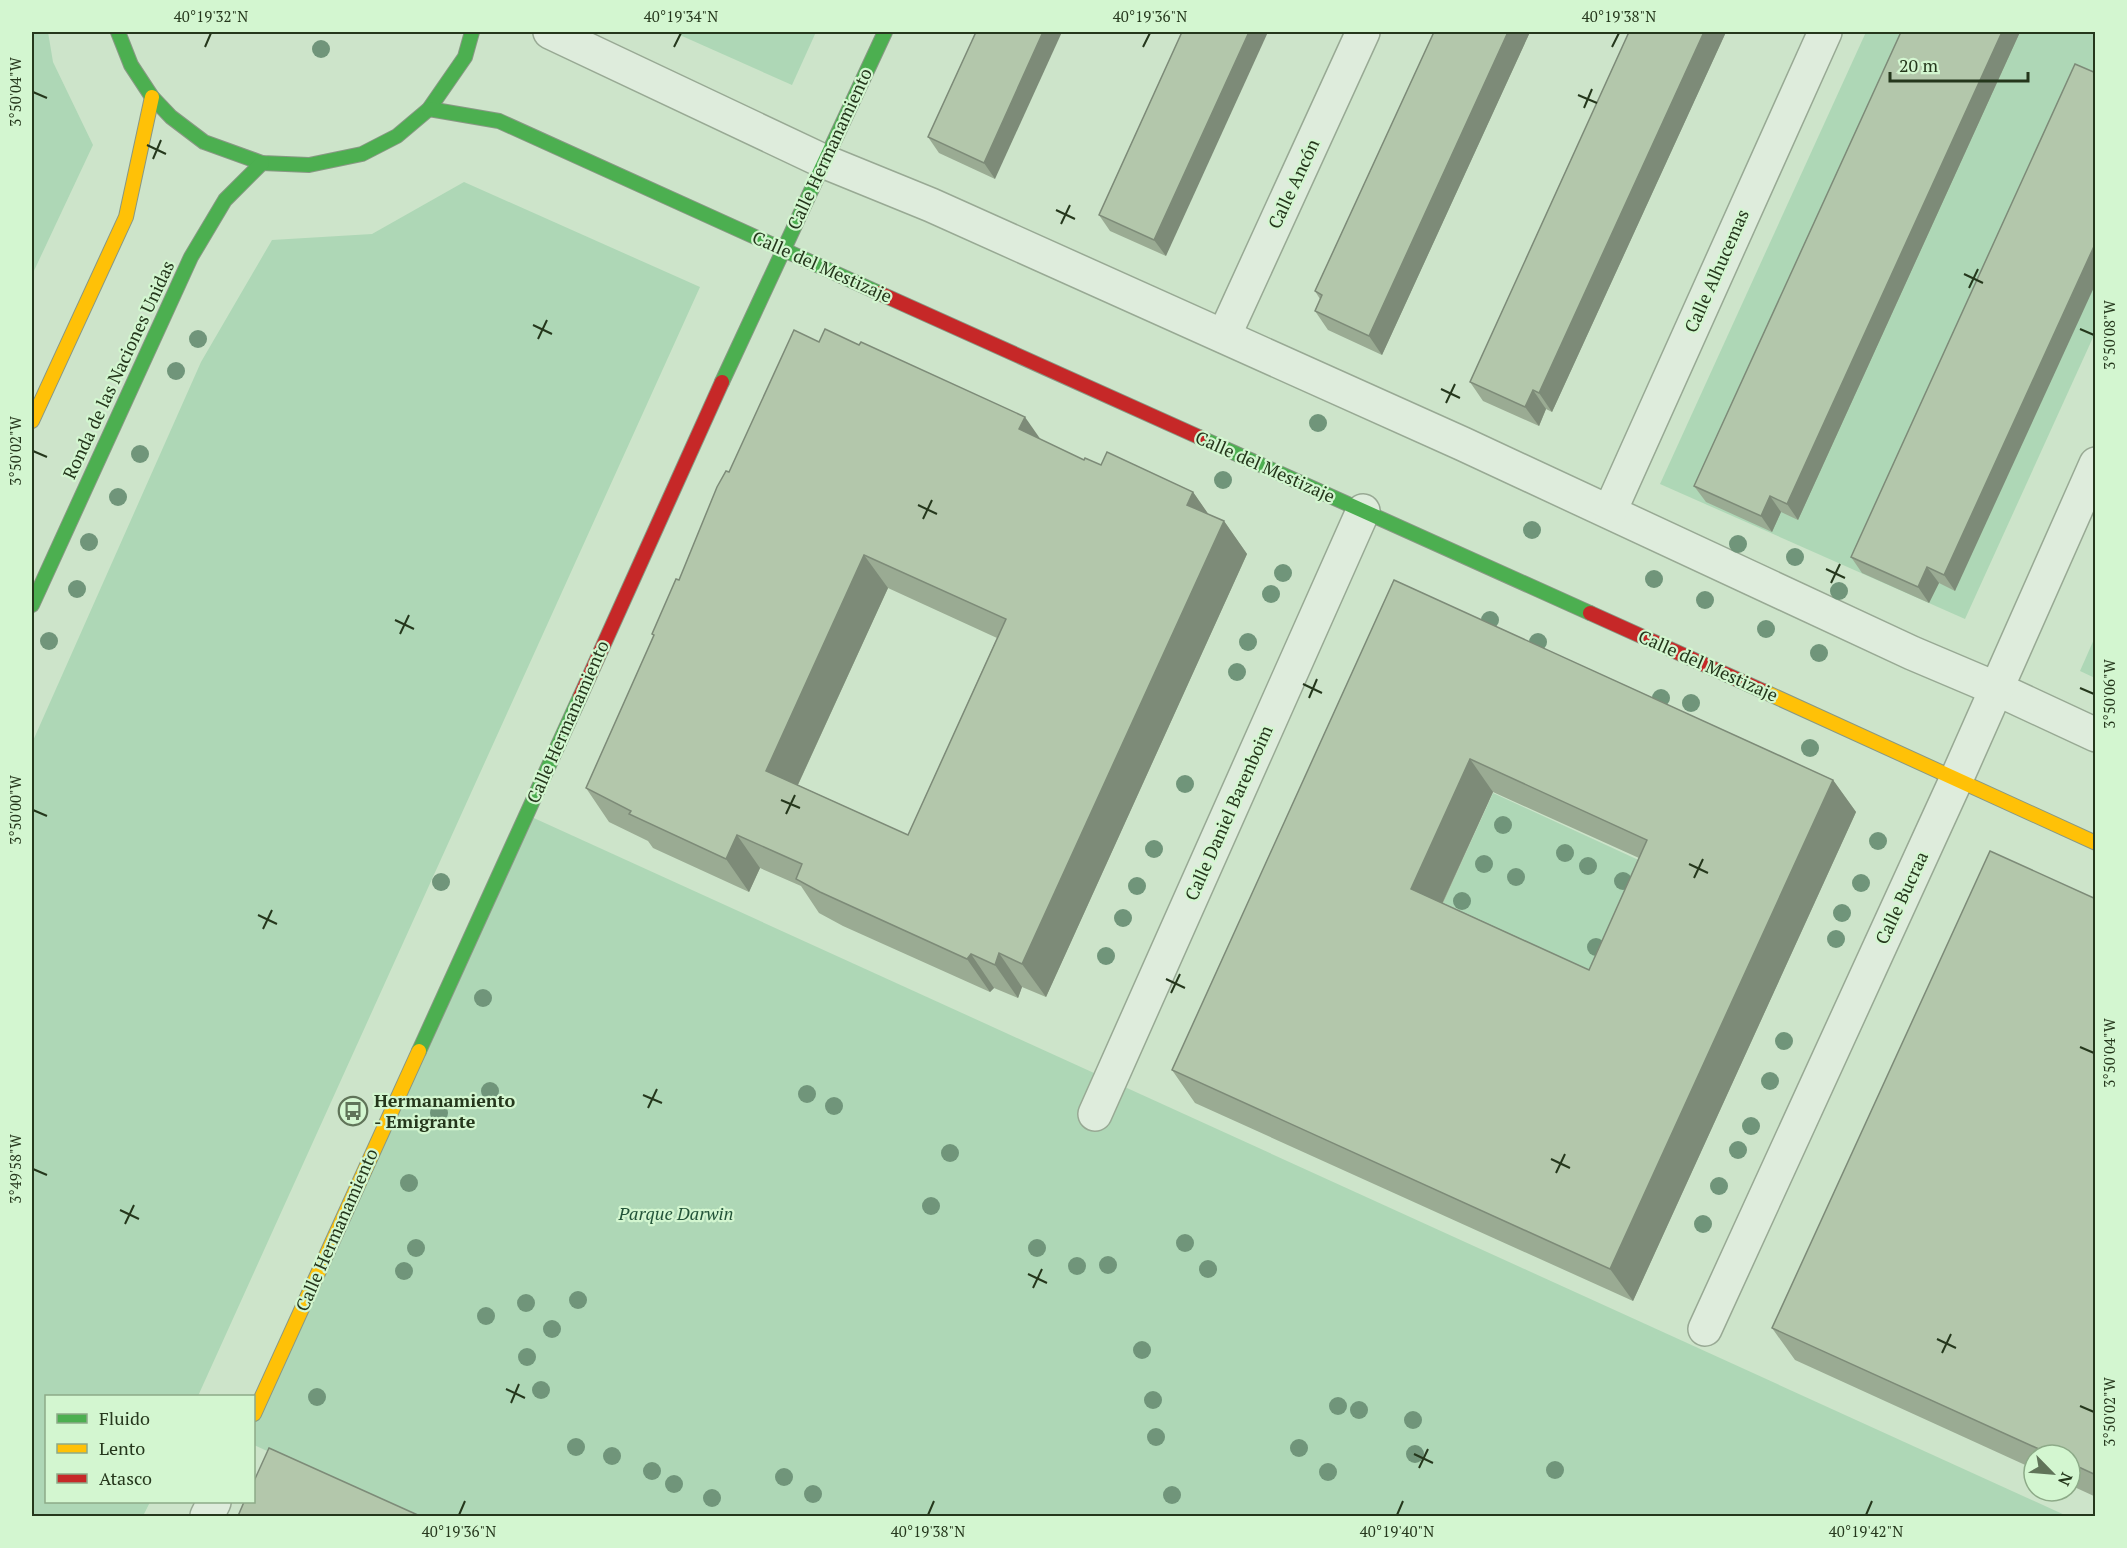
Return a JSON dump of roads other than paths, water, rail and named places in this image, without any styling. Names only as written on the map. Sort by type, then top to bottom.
[{"type":"street","points":[[118,32],[131,65],[152,97],[171,117],[204,142],[262,163],[309,165],[362,154],[397,136],[429,109],[465,57],[472,32]]},
{"type":"street","points":[[550,32],[823,161],[931,205],[1224,336],[2096,735]]},
{"type":"street","name":"Calle Hermanamiento","points":[[255,1412],[823,161],[885,32]]},
{"type":"street","name":"Calle Ancón","points":[[1224,336],[1364,32]]},
{"type":"street","name":"Calle Alhucemas","points":[[1610,511],[1825,32]]},
{"type":"street","points":[[32,421],[126,217],[152,97]]},
{"type":"street","name":"Calle del Mestizaje","points":[[429,109],[499,122],[782,251],[885,294],[1424,537],[2096,843]]},
{"type":"street","name":"Ronda de las Naciones Unidas","points":[[32,605],[191,257],[225,200],[262,163]]},
{"type":"street","name":"Calle Bucraa","points":[[1705,1329],[1956,780],[2096,464]]},
{"type":"street","name":"Calle Daniel Barenboim","points":[[1095,1114],[1363,511]]},
{"type":"place","name":"Hermanamiento - Emigrante","points":[[353,1111]]},
{"type":"park label","name":"Parque Darwin","points":[[676,1214]]}]
